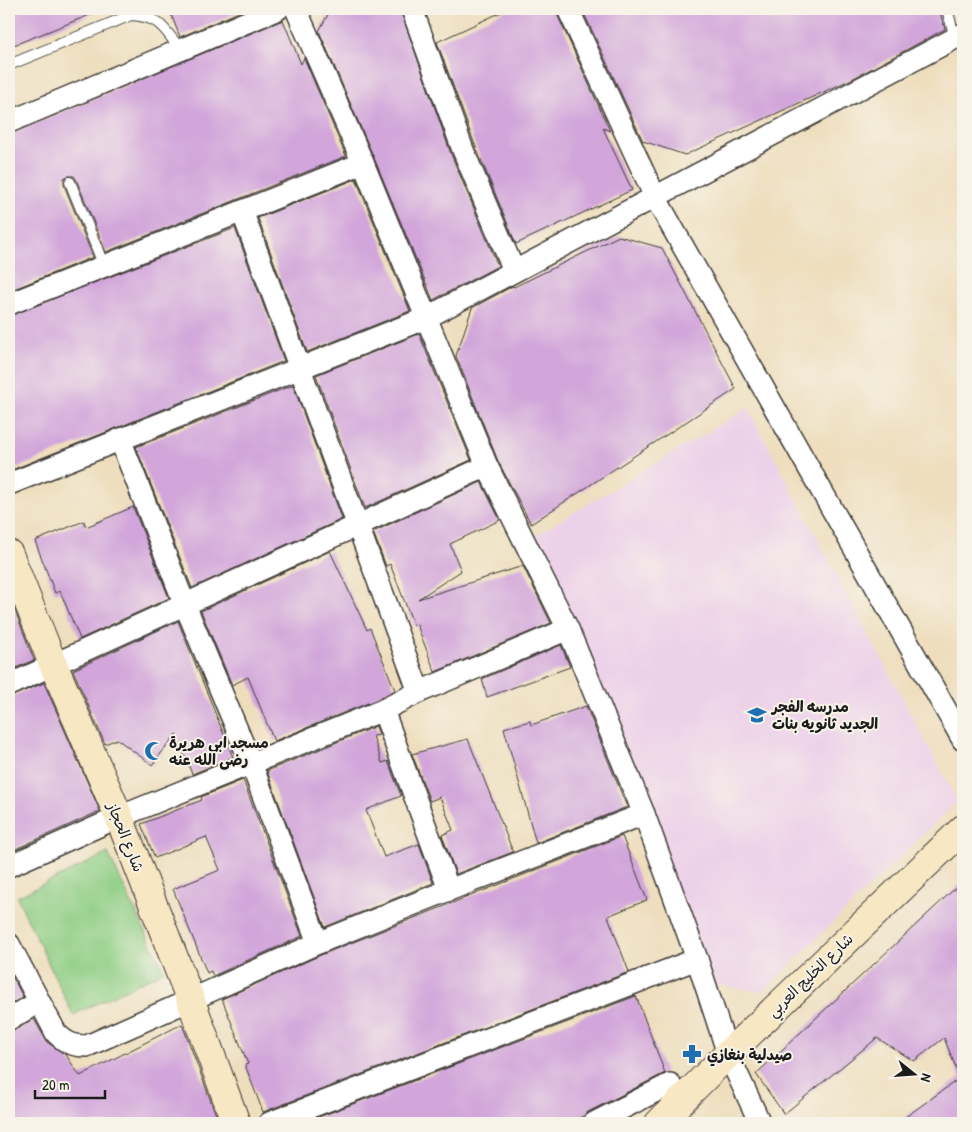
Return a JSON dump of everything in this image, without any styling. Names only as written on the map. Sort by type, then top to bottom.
[{"type":"main road","name":"شارع الحجاز","points":[[9,554],[53,664],[119,817],[191,1001],[236,1123]]},
{"type":"main road","name":"شارع الخليج العربي","points":[[659,1123],[728,1054],[963,829]]},
{"type":"street","points":[[9,122],[278,9]]},
{"type":"street","points":[[296,9],[363,163],[487,466],[568,629],[644,814],[697,959],[728,1054],[760,1123]]},
{"type":"street","points":[[412,9],[463,150],[514,271]]},
{"type":"street","points":[[568,9],[655,197],[963,740]]},
{"type":"street","points":[[9,484],[426,318],[959,36]]},
{"type":"street","points":[[9,304],[363,163]]},
{"type":"street","points":[[242,212],[419,692]]},
{"type":"street","points":[[120,439],[185,605],[251,762],[318,943]]},
{"type":"street","points":[[9,686],[53,664],[487,466]]},
{"type":"street","points":[[9,866],[119,817],[383,710],[419,692],[568,629]]},
{"type":"street","points":[[383,710],[449,890]]},
{"type":"street","points":[[9,944],[56,1033],[64,1042],[75,1046],[87,1046],[318,943],[644,814]]},
{"type":"street","points":[[269,1123],[697,959]]},
{"type":"street","points":[[9,1019],[40,1002]]},
{"type":"street","points":[[594,1123],[670,1084]]},
{"type":"lane","points":[[947,9],[959,36]]},
{"type":"lane","points":[[9,65],[142,12],[158,21],[181,50]]},
{"type":"lane","points":[[70,182],[104,266]]},
{"type":"shaded area","name":"مدرسه الفجر الجديد ثانويه بنات","points":[[748,408],[957,801],[762,992],[715,984],[526,541]]},
{"type":"green space","points":[[108,853],[164,971],[73,1015],[17,897]]},
{"type":"building","points":[[9,9],[102,9],[102,10],[9,47]]},
{"type":"building","points":[[169,9],[246,9],[180,37]]},
{"type":"building","points":[[331,9],[400,9],[451,154],[498,266],[433,300],[319,31]]},
{"type":"building","points":[[508,9],[556,9],[610,131],[603,128],[632,190],[516,244],[475,145],[437,42]]},
{"type":"building","points":[[582,9],[939,9],[945,29],[852,79],[685,155],[643,141]]},
{"type":"building","points":[[283,20],[301,64],[304,58],[346,156],[106,252],[76,179],[74,176],[68,176],[64,178],[64,185],[93,257],[9,291],[9,134]]},
{"type":"building","points":[[356,179],[410,311],[307,352],[258,218]]},
{"type":"building","points":[[235,228],[284,361],[9,471],[9,316]]},
{"type":"building","points":[[619,236],[662,248],[736,389],[531,524],[498,461],[456,356],[472,308],[513,286]]},
{"type":"building","points":[[419,334],[471,460],[365,508],[316,375]]},
{"type":"building","points":[[293,385],[342,519],[192,588],[136,447]]},
{"type":"building","points":[[481,482],[500,520],[450,544],[461,571],[418,599],[523,566],[551,623],[435,672],[417,625],[414,626],[390,564],[386,566],[373,532]]},
{"type":"building","points":[[133,507],[169,598],[80,639],[60,591],[55,593],[35,541],[84,521],[86,527]]},
{"type":"building","points":[[330,551],[367,630],[370,628],[395,690],[378,699],[274,741],[248,677],[232,685],[201,611]]},
{"type":"building","points":[[9,595],[34,660],[9,671]]},
{"type":"building","points":[[178,621],[233,757],[192,774],[176,734],[152,765],[117,739],[105,744],[73,670]]},
{"type":"building","points":[[561,645],[570,667],[487,697],[482,679]]},
{"type":"building","points":[[44,683],[100,811],[9,852],[9,697]]},
{"type":"building","points":[[586,706],[627,807],[536,843],[504,728],[530,721],[531,725]]},
{"type":"building","points":[[376,726],[379,735],[373,736],[382,763],[388,761],[401,796],[366,810],[384,857],[419,844],[433,883],[325,927],[267,771]]},
{"type":"building","points":[[468,739],[513,852],[456,874],[442,835],[453,830],[440,797],[430,801],[412,754]]},
{"type":"building","points":[[243,780],[302,936],[213,976],[211,971],[207,973],[173,889],[220,870],[206,837],[155,858],[141,824],[202,800],[201,797]]},
{"type":"building","points":[[622,836],[647,900],[608,916],[629,972],[263,1112],[245,1065],[248,1064],[222,999],[323,954]]},
{"type":"building","points":[[963,881],[963,1117],[955,1123],[897,1123],[960,1078],[944,1038],[914,1061],[877,1038],[784,1114],[756,1074]]},
{"type":"building","points":[[9,970],[23,997],[9,1005]]},
{"type":"building","points":[[636,996],[665,1073],[570,1123],[303,1123]]},
{"type":"building","points":[[34,1019],[47,1042],[66,1055],[80,1076],[182,1024],[219,1123],[9,1123],[9,1031],[15,1030]]},
{"type":"place","name":"مدرسه الفجر الجديد ثانويه بنات","points":[[757,715]]},
{"type":"place","name":"مسجد ابي هريرة رضى الله عنه","points":[[154,751]]},
{"type":"place","name":"صيدلية بنغازي","points":[[692,1054]]}]
